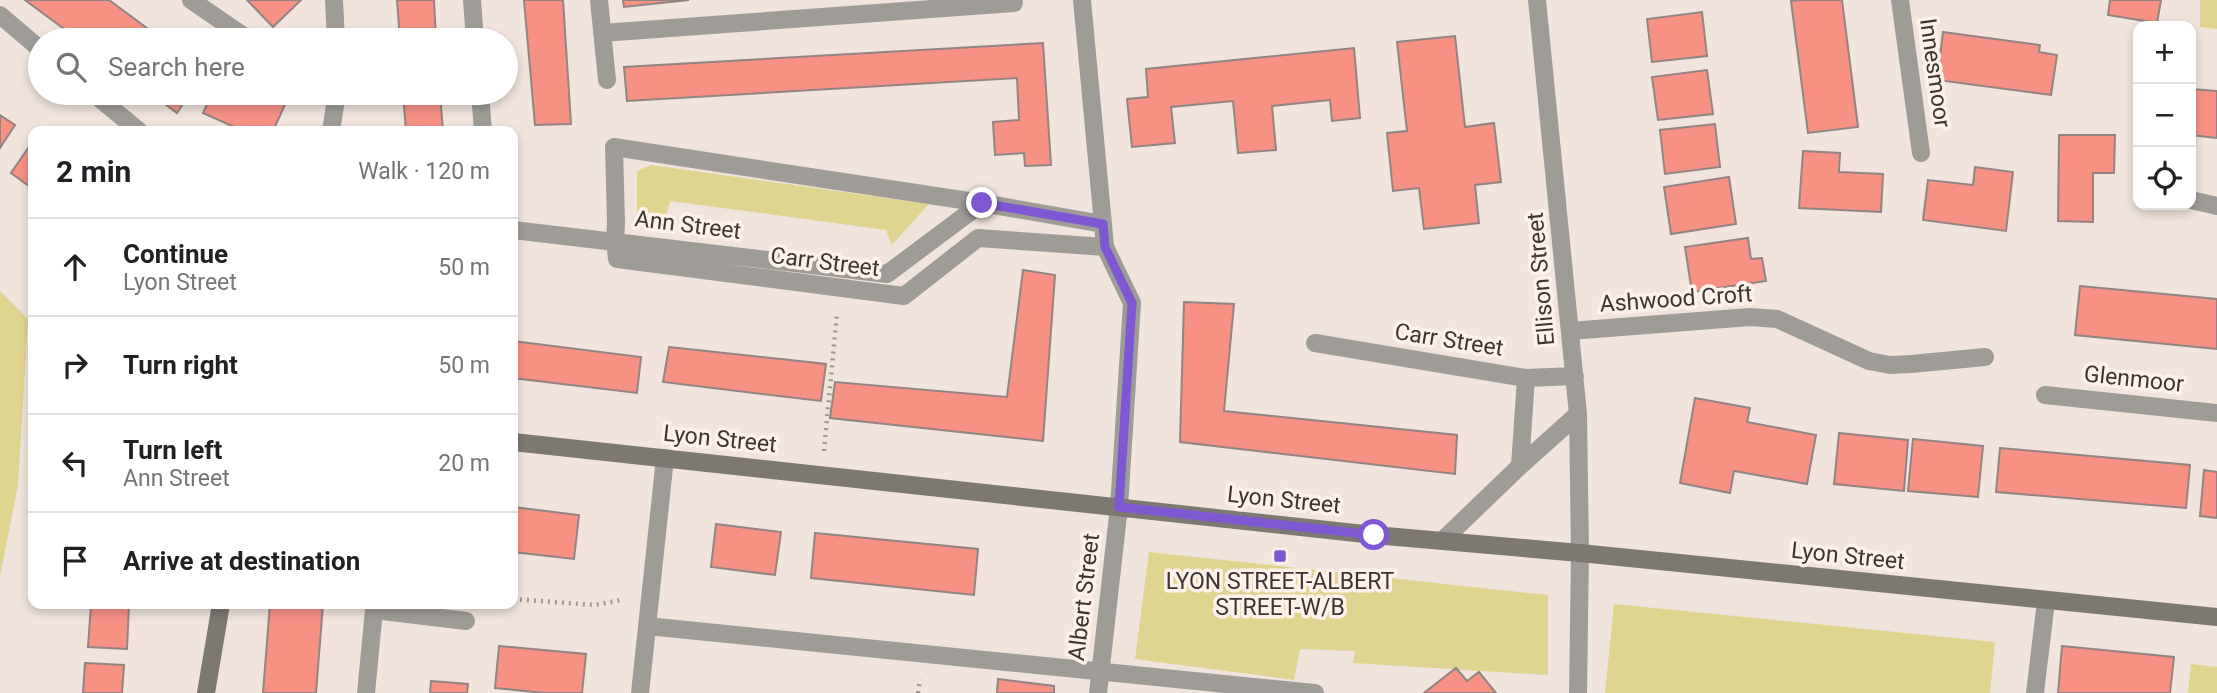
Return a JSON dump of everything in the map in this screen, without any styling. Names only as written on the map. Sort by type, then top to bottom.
[{"type":"main road","name":"Lyon Street","points":[[518,443],[1442,541],[2217,617]]},
{"type":"main road","points":[[206,693],[220,609]]},
{"type":"street","points":[[191,0],[231,28]]},
{"type":"street","points":[[334,0],[335,28]]},
{"type":"street","points":[[472,0],[474,28]]},
{"type":"street","points":[[599,0],[607,80]]},
{"type":"street","points":[[1082,0],[1105,247]]},
{"type":"street","name":"Ellison Street","points":[[1537,0],[1578,414],[1578,693]]},
{"type":"street","name":"Innesmoor","points":[[1900,0],[1921,153]]},
{"type":"street","points":[[602,33],[833,8],[1014,3]]},
{"type":"street","points":[[0,15],[28,39]]},
{"type":"street","points":[[108,105],[133,126]]},
{"type":"street","points":[[332,126],[335,105]]},
{"type":"street","points":[[481,105],[483,126]]},
{"type":"street","points":[[518,231],[615,241],[617,222],[614,147],[1103,224]]},
{"type":"street","points":[[2196,201],[2217,206]]},
{"type":"street","name":"Ann Street","points":[[615,241],[887,274],[982,203]]},
{"type":"street","name":"Carr Street","points":[[615,241],[617,260],[904,296],[978,238],[1105,247]]},
{"type":"street","name":"Albert Street","points":[[1098,693],[1119,507],[1132,303],[1105,247]]},
{"type":"street","name":"Ashwood Croft","points":[[1570,331],[1750,317],[1777,320],[1869,361],[1890,365],[1985,357]]},
{"type":"street","name":"Carr Street","points":[[1315,343],[1526,378],[1575,376]]},
{"type":"street","points":[[1520,466],[1526,378]]},
{"type":"street","name":"Glenmoor","points":[[2045,395],[2217,412]]},
{"type":"street","points":[[1442,541],[1578,414]]},
{"type":"street","points":[[640,693],[665,458]]},
{"type":"street","points":[[2035,693],[2046,601]]},
{"type":"street","points":[[366,693],[374,610],[466,621]]},
{"type":"street","points":[[647,626],[1315,693]]},
{"type":"path","points":[[822,475],[839,288]]},
{"type":"path","points":[[518,599],[594,605],[651,595]]},
{"type":"shaded area","points":[[2200,0],[2217,0],[2217,29],[2200,27]]},
{"type":"shaded area","points":[[651,165],[929,204],[892,245],[886,230],[670,201],[664,223],[637,219],[637,171]]},
{"type":"shaded area","points":[[0,291],[28,319],[18,485],[0,577]]},
{"type":"shaded area","points":[[1149,552],[1548,595],[1548,675],[1353,663],[1355,651],[1300,649],[1294,680],[1135,659]]},
{"type":"shaded area","points":[[1614,604],[1995,642],[1990,693],[1605,693]]},
{"type":"shaded area","points":[[2191,664],[2217,667],[2217,693],[2188,693]]},
{"type":"building","points":[[25,0],[109,0],[147,28],[63,28]]},
{"type":"building","points":[[247,0],[301,0],[273,27]]},
{"type":"building","points":[[397,0],[434,0],[435,28],[399,28]]},
{"type":"building","points":[[524,0],[563,0],[571,124],[535,125]]},
{"type":"building","points":[[623,0],[689,0],[624,7]]},
{"type":"building","points":[[1842,0],[1858,127],[1808,133],[1791,1]]},
{"type":"building","points":[[2110,0],[2161,0],[2157,21],[2108,15]]},
{"type":"building","points":[[1702,12],[1707,56],[1652,62],[1647,19]]},
{"type":"building","points":[[1943,32],[2040,45],[2039,52],[2057,55],[2051,95],[1937,80]]},
{"type":"building","points":[[1455,36],[1465,127],[1494,123],[1501,182],[1475,185],[1479,223],[1424,229],[1419,188],[1393,191],[1387,133],[1407,131],[1397,42]]},
{"type":"building","points":[[1043,43],[1051,165],[1025,166],[1024,153],[995,155],[993,122],[1019,120],[1017,78],[627,101],[624,67]]},
{"type":"building","points":[[1354,48],[1360,118],[1332,121],[1330,100],[1272,106],[1276,150],[1238,153],[1233,101],[1171,107],[1175,143],[1132,147],[1127,99],[1148,97],[1146,69]]},
{"type":"building","points":[[1707,70],[1713,114],[1658,120],[1652,77]]},
{"type":"building","points":[[2196,89],[2217,91],[2217,138],[2196,136]]},
{"type":"building","points":[[166,105],[182,105],[177,113]]},
{"type":"building","points":[[207,105],[285,105],[275,126],[232,126],[203,113]]},
{"type":"building","points":[[404,105],[441,105],[443,126],[406,126]]},
{"type":"building","points":[[0,115],[15,125],[0,148]]},
{"type":"building","points":[[1715,124],[1720,167],[1665,174],[1660,130]]},
{"type":"building","points":[[2059,135],[2115,135],[2114,173],[2093,173],[2093,222],[2058,221]]},
{"type":"building","points":[[28,148],[28,185],[11,173]]},
{"type":"building","points":[[1803,151],[1840,153],[1839,172],[1883,174],[1881,212],[1799,208]]},
{"type":"building","points":[[1975,167],[2013,172],[2006,231],[1923,220],[1928,180],[1973,185]]},
{"type":"building","points":[[1729,177],[1736,224],[1671,234],[1664,187]]},
{"type":"building","points":[[1748,238],[1751,259],[1762,258],[1766,281],[1692,292],[1685,247]]},
{"type":"building","points":[[1023,270],[1055,275],[1043,441],[830,418],[835,382],[1007,397]]},
{"type":"building","points":[[2080,286],[2217,299],[2217,349],[2075,335]]},
{"type":"building","points":[[1184,302],[1234,304],[1224,411],[1457,435],[1455,474],[1180,442]]},
{"type":"building","points":[[518,342],[641,357],[637,393],[518,379]]},
{"type":"building","points":[[669,347],[826,364],[821,401],[663,382]]},
{"type":"building","points":[[1695,398],[1750,408],[1747,422],[1816,435],[1807,484],[1734,471],[1730,493],[1680,483]]},
{"type":"building","points":[[1839,433],[1908,440],[1904,491],[1834,484]]},
{"type":"building","points":[[1913,439],[1983,446],[1978,497],[1908,491]]},
{"type":"building","points":[[2000,448],[2190,465],[2186,508],[1996,492]]},
{"type":"building","points":[[2204,470],[2217,472],[2217,518],[2200,516]]},
{"type":"building","points":[[518,508],[579,515],[574,559],[518,553]]},
{"type":"building","points":[[716,524],[781,532],[775,575],[711,567]]},
{"type":"building","points":[[815,533],[978,549],[974,595],[811,578]]},
{"type":"building","points":[[91,609],[129,609],[127,649],[88,647]]},
{"type":"building","points":[[270,609],[323,609],[316,693],[263,693]]},
{"type":"building","points":[[499,646],[586,654],[582,693],[544,693],[495,688]]},
{"type":"building","points":[[2062,646],[2174,657],[2170,693],[2058,693]]},
{"type":"building","points":[[85,663],[124,665],[122,693],[83,693]]},
{"type":"building","points":[[1456,668],[1467,681],[1479,672],[1496,693],[1424,693]]},
{"type":"building","points":[[998,679],[1054,686],[1054,693],[997,693]]},
{"type":"building","points":[[431,681],[468,684],[467,693],[430,693]]},
{"type":"place","name":"LYON STREET-ALBERT STREET-W/B","points":[[1280,556]]},
{"type":"route","points":[[982,203],[1103,224],[1105,247],[1132,303],[1119,507],[1374,535]]}]
